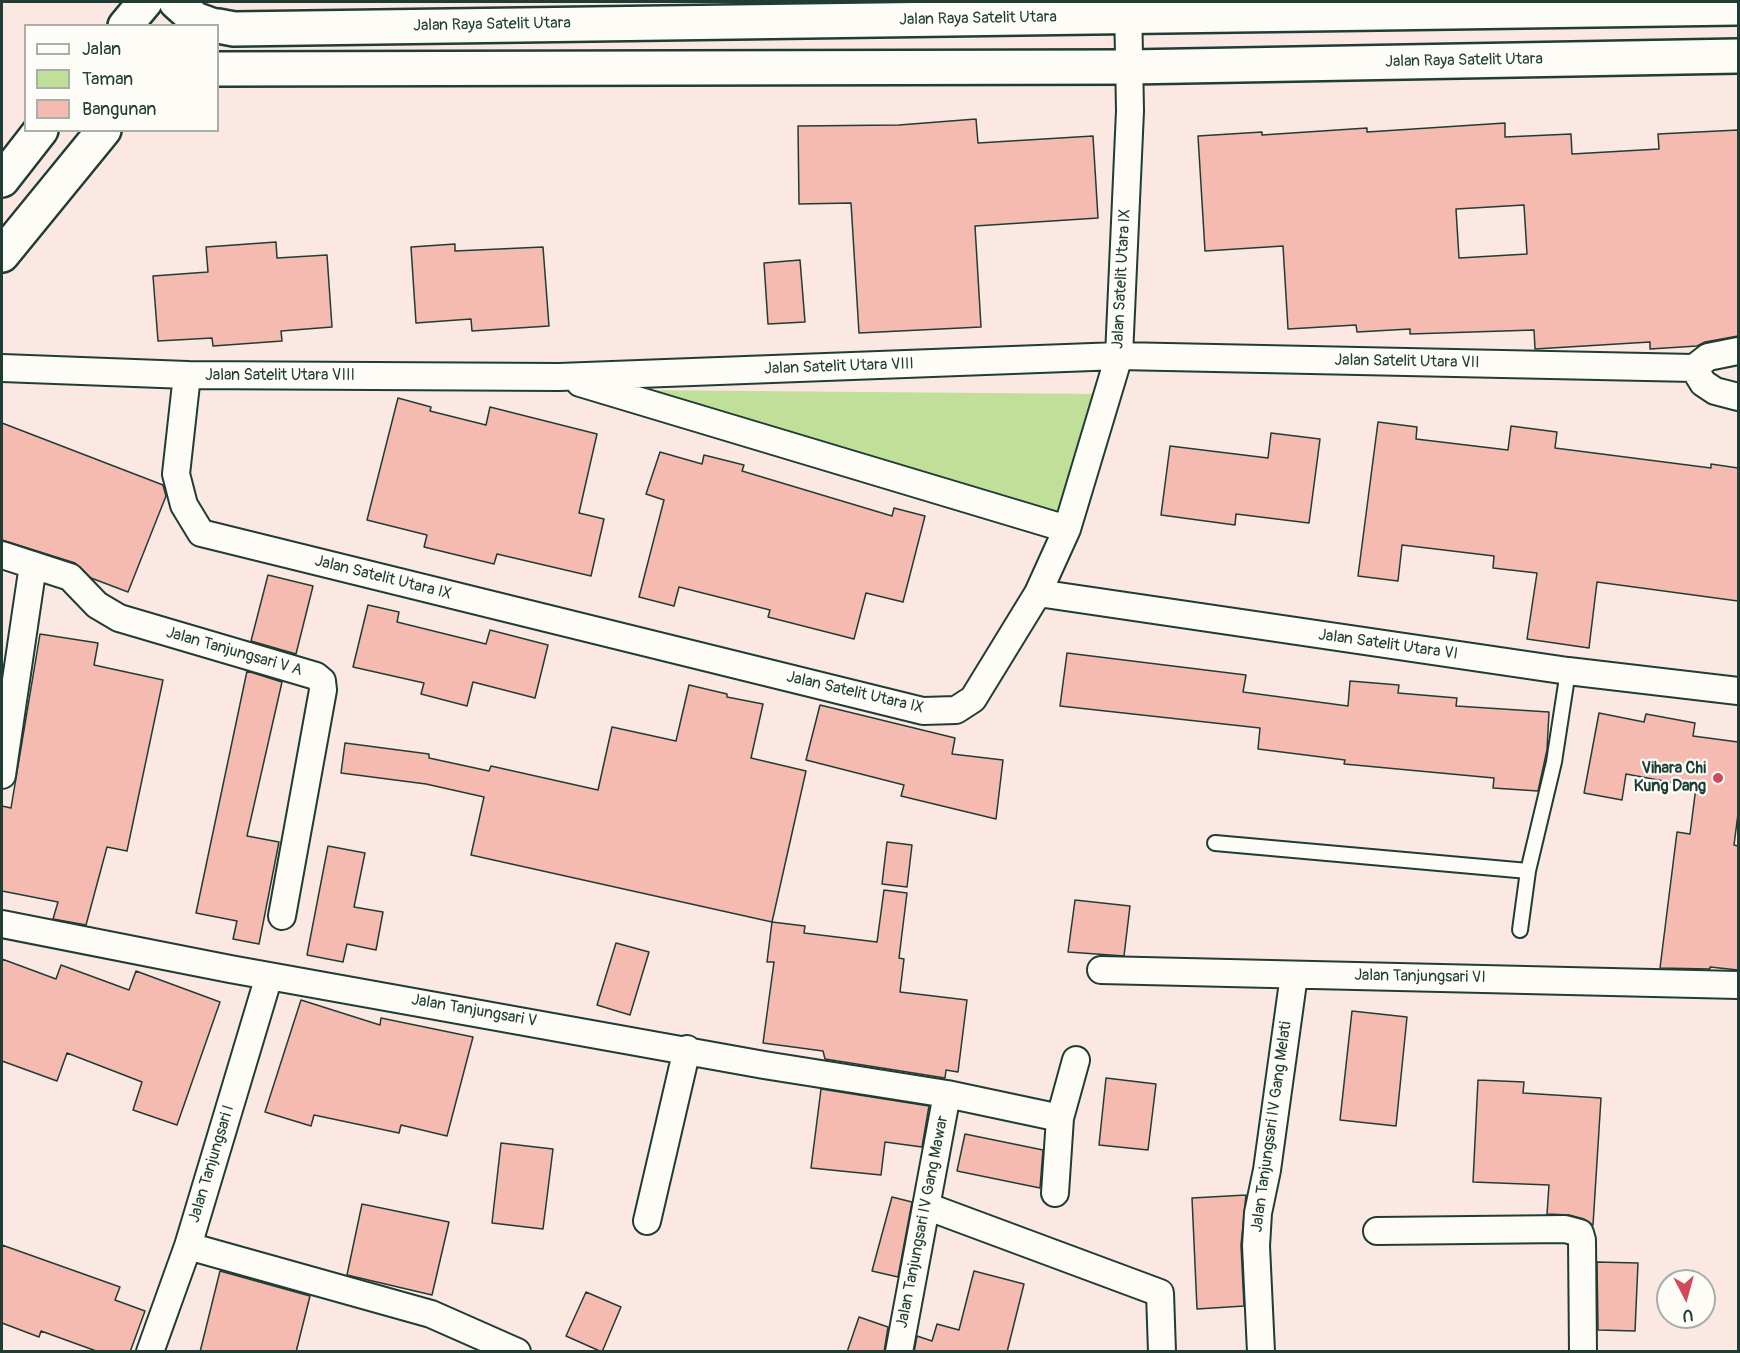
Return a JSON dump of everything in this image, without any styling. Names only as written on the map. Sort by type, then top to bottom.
[{"type":"street","name":"Jalan Raya Satelit Utara","points":[[219,25],[234,28],[1128,9],[1738,8]]},
{"type":"street","name":"Jalan Satelit Utara IX","points":[[187,375],[176,474],[184,505],[201,533],[936,712],[956,710],[973,699],[1038,593],[1067,529],[1119,356],[1130,111],[1128,9]]},
{"type":"street","name":"Jalan Raya Satelit Utara","points":[[199,20],[216,24]]},
{"type":"street","name":"Jalan Raya Satelit Utara","points":[[219,69],[1129,67],[1738,56]]},
{"type":"street","points":[[2,180],[39,132]]},
{"type":"street","points":[[2,255],[102,132]]},
{"type":"street","name":"Jalan Satelit Utara VII","points":[[1119,356],[1695,368],[1708,357],[1738,351]]},
{"type":"street","name":"Jalan Satelit Utara VIII","points":[[2,368],[187,375],[559,377],[1119,356]]},
{"type":"street","points":[[1695,368],[1703,383],[1714,391],[1738,397]]},
{"type":"street","name":"Jalan Satelit Utara VIII","points":[[559,377],[1067,529]]},
{"type":"street","name":"Jalan Tanjungsari V A","points":[[2,555],[70,578],[97,605],[119,618],[316,676],[322,681],[323,690],[282,916]]},
{"type":"street","points":[[2,775],[33,565]]},
{"type":"street","name":"Jalan Satelit Utara VI","points":[[1038,593],[1568,671],[1738,692]]},
{"type":"street","name":"Jalan Tanjungsari V","points":[[2,924],[269,976],[687,1049],[764,1065],[947,1094],[1060,1118]]},
{"type":"street","name":"Jalan Tanjungsari VI","points":[[1101,970],[1738,985]]},
{"type":"street","name":"Jalan Tanjungsari IV Gang Melati","points":[[1261,1352],[1256,1246],[1258,1213],[1267,1170],[1294,975]]},
{"type":"street","name":"Jalan Tanjungsari I","points":[[150,1352],[188,1246],[269,976]]},
{"type":"street","points":[[647,1221],[687,1049]]},
{"type":"street","points":[[1055,1193],[1060,1118],[1076,1060]]},
{"type":"street","name":"Jalan Tanjungsari IV Gang Mawar","points":[[899,1352],[947,1094]]},
{"type":"street","points":[[926,1206],[1160,1293],[1162,1352]]},
{"type":"street","points":[[1377,1232],[1565,1229],[1580,1233],[1582,1240],[1583,1352]]},
{"type":"street","points":[[188,1246],[431,1314],[517,1352]]},
{"type":"lane","points":[[1521,930],[1528,871],[1554,762],[1568,671]]},
{"type":"lane","points":[[1215,843],[1528,871]]},
{"type":"green space","points":[[637,390],[1104,394],[1062,513]]},
{"type":"building","points":[[976,119],[978,143],[1093,136],[1098,218],[975,226],[981,327],[859,333],[851,203],[799,204],[798,126],[899,125]]},
{"type":"building","points":[[1505,123],[1505,137],[1571,134],[1572,154],[1659,149],[1658,134],[1738,130],[1738,336],[1705,342],[1697,346],[1650,349],[1650,342],[1535,349],[1534,330],[1410,334],[1410,329],[1357,332],[1356,325],[1288,329],[1283,246],[1205,251],[1198,136],[1262,132],[1262,135],[1367,128],[1367,132]],"holes":[[[1524,205],[1527,254],[1459,258],[1456,209]]]},
{"type":"building","points":[[276,242],[277,258],[327,255],[332,327],[281,331],[282,341],[213,346],[212,338],[158,341],[153,276],[208,272],[206,247]]},
{"type":"building","points":[[455,244],[455,251],[543,247],[549,326],[472,331],[471,319],[416,323],[411,247]]},
{"type":"building","points":[[800,260],[805,322],[768,324],[764,263]]},
{"type":"building","points":[[398,398],[431,407],[430,411],[486,425],[490,407],[597,434],[579,513],[604,519],[591,576],[497,554],[494,564],[424,547],[427,535],[367,520]]},
{"type":"building","points":[[1378,422],[1417,427],[1416,439],[1508,450],[1511,426],[1557,432],[1555,448],[1711,468],[1711,464],[1738,468],[1738,601],[1597,582],[1589,648],[1527,639],[1537,573],[1493,568],[1494,556],[1402,545],[1398,581],[1358,576]]},
{"type":"building","points":[[2,423],[163,485],[166,496],[128,592],[91,578],[75,563],[2,540]]},
{"type":"building","points":[[1271,433],[1320,439],[1309,523],[1236,514],[1235,525],[1161,515],[1170,446],[1268,458]]},
{"type":"building","points":[[660,452],[702,464],[704,455],[744,465],[742,471],[892,516],[894,508],[925,516],[903,602],[866,593],[854,639],[768,617],[770,610],[679,587],[674,606],[639,597],[664,500],[646,494]]},
{"type":"building","points":[[268,575],[313,586],[296,654],[251,641]]},
{"type":"building","points":[[368,605],[399,612],[397,622],[486,644],[490,630],[548,645],[535,698],[473,682],[467,706],[421,694],[424,683],[353,667]]},
{"type":"building","points":[[40,634],[98,643],[94,665],[163,680],[127,851],[107,847],[86,925],[53,919],[58,902],[2,891],[2,806],[11,808]]},
{"type":"building","points":[[1067,653],[1246,675],[1243,692],[1348,706],[1350,681],[1399,685],[1398,693],[1457,698],[1456,706],[1549,712],[1547,750],[1538,791],[1493,788],[1494,778],[1344,764],[1345,760],[1258,749],[1260,728],[1060,706]]},
{"type":"building","points":[[247,671],[282,682],[247,836],[279,842],[259,944],[233,939],[237,921],[196,913]]},
{"type":"building","points":[[689,685],[727,694],[727,697],[763,704],[751,758],[806,771],[772,922],[471,855],[484,797],[426,784],[341,773],[345,743],[429,754],[429,758],[489,771],[491,766],[598,790],[612,727],[676,741]]},
{"type":"building","points":[[820,705],[955,738],[952,754],[1003,760],[996,819],[901,796],[904,785],[806,760]]},
{"type":"building","points":[[1599,713],[1644,722],[1646,714],[1695,723],[1693,736],[1738,742],[1738,814],[1734,845],[1738,846],[1738,970],[1710,967],[1710,969],[1660,968],[1677,832],[1690,834],[1696,787],[1626,774],[1622,800],[1584,793]]},
{"type":"building","points":[[887,842],[912,845],[907,887],[882,884]]},
{"type":"building","points":[[328,846],[365,853],[354,907],[383,912],[376,950],[347,944],[343,962],[307,955]]},
{"type":"building","points":[[884,890],[907,893],[899,958],[904,959],[900,992],[967,1000],[958,1072],[946,1070],[945,1078],[825,1059],[823,1051],[763,1043],[774,962],[767,962],[772,922],[805,926],[804,933],[877,942]]},
{"type":"building","points":[[1075,900],[1130,906],[1124,956],[1068,952]]},
{"type":"building","points":[[616,943],[649,952],[630,1015],[597,1005]]},
{"type":"building","points":[[2,959],[56,979],[61,965],[129,990],[136,971],[220,1002],[177,1125],[133,1110],[142,1082],[67,1053],[57,1081],[2,1061]]},
{"type":"building","points":[[301,1000],[380,1025],[381,1018],[473,1037],[447,1136],[401,1125],[399,1133],[314,1115],[311,1126],[265,1112]]},
{"type":"building","points":[[1352,1011],[1407,1017],[1396,1126],[1340,1120]]},
{"type":"building","points":[[1106,1078],[1156,1084],[1148,1150],[1099,1145]]},
{"type":"building","points":[[1478,1080],[1524,1082],[1523,1093],[1601,1098],[1593,1225],[1584,1219],[1569,1215],[1547,1214],[1549,1185],[1473,1182]]},
{"type":"building","points":[[821,1089],[929,1106],[922,1147],[885,1142],[881,1175],[811,1168]]},
{"type":"building","points":[[965,1134],[1043,1150],[1040,1188],[957,1171]]},
{"type":"building","points":[[501,1143],[553,1149],[543,1229],[492,1223]]},
{"type":"building","points":[[1246,1195],[1241,1245],[1244,1306],[1197,1309],[1192,1198]]},
{"type":"building","points":[[892,1197],[912,1202],[898,1277],[872,1271]]},
{"type":"building","points":[[362,1204],[449,1222],[432,1295],[347,1275]]},
{"type":"building","points":[[2,1245],[120,1287],[115,1300],[145,1311],[130,1352],[99,1352],[41,1331],[39,1337],[2,1323]]},
{"type":"building","points":[[1597,1262],[1638,1263],[1635,1331],[1598,1330]]},
{"type":"building","points":[[220,1271],[310,1296],[296,1352],[200,1352]]},
{"type":"building","points":[[974,1271],[1024,1284],[1007,1352],[914,1352],[917,1336],[932,1341],[937,1324],[959,1330]]},
{"type":"building","points":[[586,1292],[621,1307],[602,1352],[566,1336]]},
{"type":"building","points":[[859,1317],[888,1327],[884,1352],[847,1352]]},
{"type":"place","name":"Vihara Chi Kung Dang","points":[[1718,778]]}]
